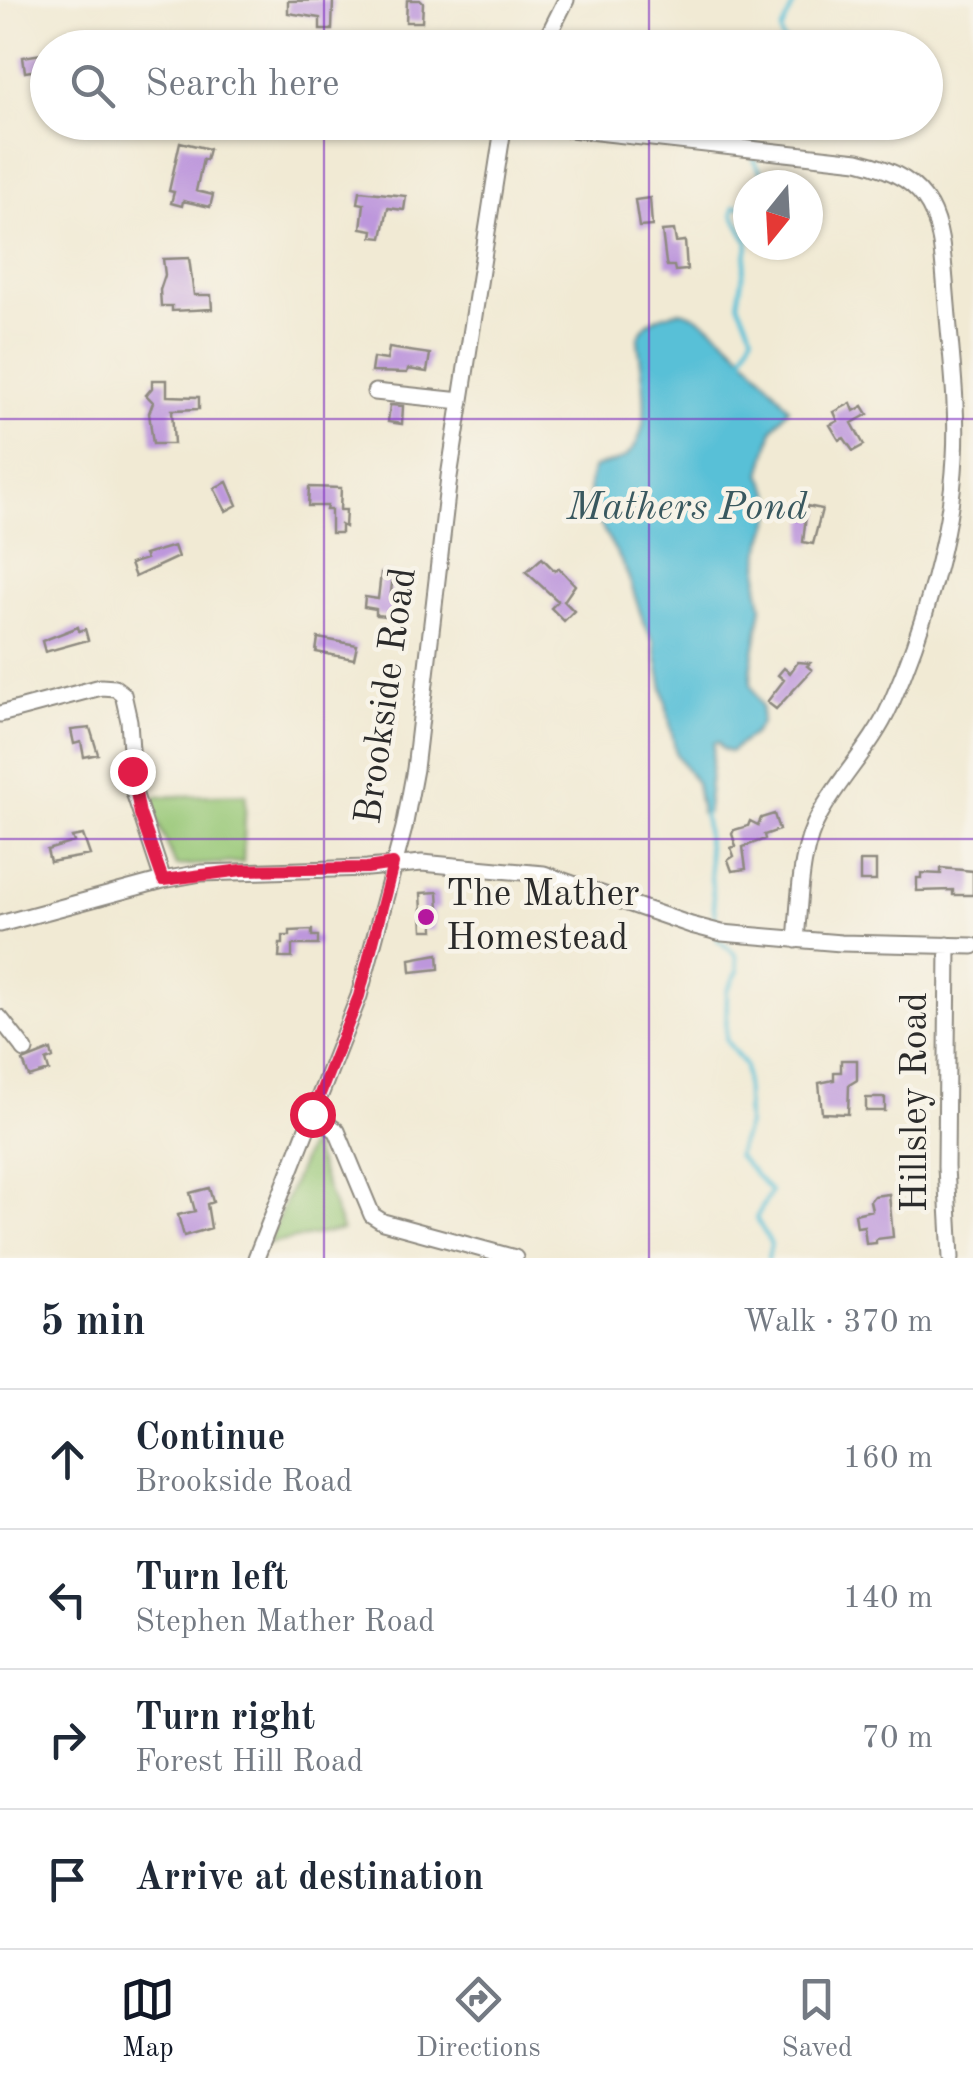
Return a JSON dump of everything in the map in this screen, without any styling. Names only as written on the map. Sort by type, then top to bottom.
[{"type":"street","points":[[551,30],[566,0]]},
{"type":"street","name":"Brookside Road","points":[[256,1258],[359,996],[404,828],[415,769],[461,401],[502,140]]},
{"type":"street","points":[[672,140],[883,167],[906,177],[921,191],[934,211],[942,247],[955,404],[955,459],[949,505],[912,652],[888,711],[818,816],[806,852],[796,940]]},
{"type":"street","points":[[375,392],[461,401]]},
{"type":"street","points":[[0,714],[102,687],[115,688],[123,694],[130,721],[134,792],[163,880]]},
{"type":"street","points":[[0,924],[163,880],[242,870],[422,863],[544,874],[707,930],[796,940],[973,946]]},
{"type":"street","name":"Hillsley Road","points":[[948,945],[946,1167],[951,1258]]},
{"type":"street","points":[[0,1018],[26,1050]]},
{"type":"street","points":[[312,1114],[337,1130],[372,1215],[383,1222],[514,1258]]},
{"type":"green space","points":[[246,794],[243,862],[176,866],[147,797]]},
{"type":"green space","points":[[310,1141],[342,1230],[268,1244]]},
{"type":"water","name":"Mathers Pond","points":[[679,311],[723,336],[789,408],[773,429],[761,474],[776,504],[760,551],[758,585],[762,607],[751,670],[751,684],[762,707],[761,723],[730,752],[714,743],[707,813],[701,813],[696,783],[676,754],[654,642],[589,492],[594,467],[625,457],[641,433],[645,402],[638,339],[641,332],[654,319]]},
{"type":"building","points":[[333,0],[332,30],[320,30],[320,18],[288,13],[288,1]]},
{"type":"building","points":[[407,0],[423,3],[422,22],[406,22]]},
{"type":"building","points":[[30,56],[30,71],[25,72],[23,57]]},
{"type":"building","points":[[180,142],[209,149],[196,191],[213,195],[210,207],[183,201],[182,206],[171,203],[174,192],[169,191]]},
{"type":"building","points":[[360,191],[406,196],[404,210],[388,208],[382,238],[372,237],[373,230],[361,228],[364,204],[358,203]]},
{"type":"building","points":[[650,198],[652,226],[639,227],[635,200]]},
{"type":"building","points":[[674,230],[676,242],[685,241],[687,270],[675,271],[674,266],[666,263],[662,231]]},
{"type":"building","points":[[189,258],[194,295],[211,295],[212,309],[172,311],[172,306],[161,306],[163,259]]},
{"type":"building","points":[[389,348],[430,354],[427,372],[371,372],[373,358],[387,360]]},
{"type":"building","points":[[152,380],[167,380],[167,396],[199,397],[199,409],[172,410],[174,444],[153,444],[149,413],[153,402],[146,395]]},
{"type":"building","points":[[851,403],[854,411],[863,406],[868,414],[852,423],[864,445],[853,451],[844,438],[839,440],[830,425],[838,421],[834,412]]},
{"type":"building","points":[[390,405],[403,406],[402,424],[388,422]]},
{"type":"building","points":[[227,482],[237,505],[226,511],[214,488]]},
{"type":"building","points":[[309,487],[341,488],[340,510],[346,510],[341,533],[331,533],[331,510],[326,510],[327,506],[308,506]]},
{"type":"building","points":[[807,506],[822,509],[813,544],[803,542]]},
{"type":"building","points":[[174,546],[178,557],[135,577],[130,564],[146,559],[144,555]]},
{"type":"building","points":[[542,558],[555,571],[559,568],[575,585],[564,601],[574,611],[564,621],[551,608],[558,601],[526,572]]},
{"type":"building","points":[[381,573],[393,573],[391,593],[397,594],[394,617],[376,615],[376,609],[364,607],[365,597],[378,599]]},
{"type":"building","points":[[78,627],[79,631],[85,629],[88,640],[45,652],[42,641]]},
{"type":"building","points":[[318,638],[357,645],[354,659],[316,652]]},
{"type":"building","points":[[798,662],[810,663],[807,666],[812,670],[776,709],[767,702],[784,680],[778,675],[784,668],[790,673]]},
{"type":"building","points":[[90,728],[98,754],[84,757],[81,742],[74,744],[71,730]]},
{"type":"building","points":[[774,814],[779,830],[743,847],[746,869],[732,871],[728,860],[734,856],[731,848],[736,846],[734,830],[748,826],[750,821],[758,825],[761,818]]},
{"type":"building","points":[[83,835],[90,855],[50,862],[47,850]]},
{"type":"building","points":[[860,861],[876,861],[876,881],[860,881]]},
{"type":"building","points":[[941,868],[973,871],[973,895],[953,895],[953,890],[917,891],[921,873],[941,874]]},
{"type":"building","points":[[438,892],[439,909],[433,909],[434,930],[423,930],[421,893]]},
{"type":"building","points":[[312,930],[312,936],[318,936],[318,945],[292,945],[292,958],[279,958],[283,936],[290,936],[290,931]]},
{"type":"building","points":[[438,954],[439,969],[411,972],[410,959]]},
{"type":"building","points":[[51,1050],[53,1058],[46,1061],[49,1071],[29,1077],[23,1061]]},
{"type":"building","points":[[841,1060],[857,1060],[857,1080],[849,1085],[848,1114],[822,1113],[819,1083],[834,1080],[834,1072],[841,1072]]},
{"type":"building","points":[[866,1098],[885,1098],[885,1111],[866,1111]]},
{"type":"building","points":[[209,1188],[213,1202],[207,1204],[211,1228],[184,1236],[178,1215],[195,1211],[190,1193]]},
{"type":"building","points":[[889,1194],[893,1237],[866,1244],[864,1226],[857,1227],[855,1214],[872,1210],[870,1201],[874,1196]]},
{"type":"waterway","points":[[781,30],[796,0]]},
{"type":"waterway","points":[[755,140],[755,146]]},
{"type":"waterway","points":[[755,155],[760,170]]},
{"type":"waterway","points":[[742,359],[753,334],[738,303],[745,260]]},
{"type":"waterway","points":[[704,810],[716,925]]},
{"type":"waterway","points":[[717,939],[736,955],[738,971],[727,991],[726,1040],[745,1066],[747,1124],[737,1155],[771,1192],[756,1218],[771,1244],[768,1258]]},
{"type":"place","name":"The Mather Homestead","points":[[426,917]]},
{"type":"route","points":[[132,771],[140,814],[163,880],[242,870],[393,864],[359,996],[312,1114]]}]
